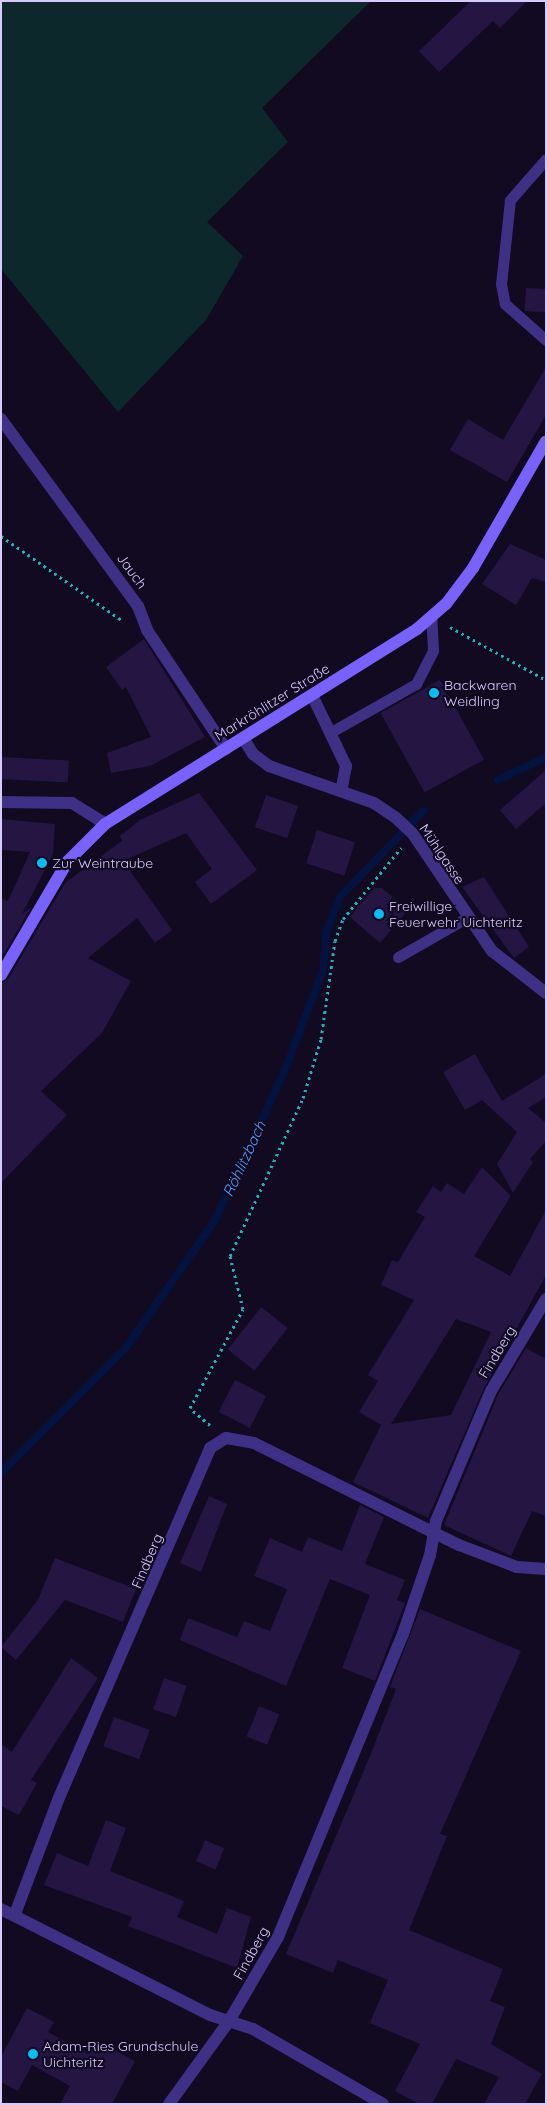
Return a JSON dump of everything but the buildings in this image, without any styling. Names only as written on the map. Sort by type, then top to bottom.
[{"type":"main road","name":"Markröhlitzer Straße","points":[[1,976],[68,861],[106,824],[312,695],[432,617],[473,568],[544,449]]},
{"type":"street","name":"Jauch","points":[[1,419],[138,606],[147,630],[226,748]]},
{"type":"street","points":[[312,695],[346,766],[341,791]]},
{"type":"street","name":"Mühlgasse","points":[[243,738],[253,754],[269,766],[374,803],[396,817],[413,834],[466,918],[492,951],[546,993]]},
{"type":"street","points":[[1,802],[72,804],[106,824]]},
{"type":"street","name":"Findberg","points":[[169,2104],[230,2021],[278,1936],[403,1634],[434,1534],[491,1391],[546,1299]]},
{"type":"street","points":[[226,1438],[254,1443],[337,1481],[434,1534],[496,1561],[546,1569]]},
{"type":"street","name":"Findberg","points":[[15,1914],[58,1800],[210,1448],[226,1438]]},
{"type":"street","points":[[1,1909],[15,1914],[230,2021],[253,2029],[383,2104]]},
{"type":"lane","points":[[546,159],[507,206],[501,284],[505,304],[546,340]]},
{"type":"lane","points":[[331,732],[416,684],[434,650],[432,617]]},
{"type":"lane","points":[[398,957],[466,918]]},
{"type":"path","points":[[1,536],[118,618],[147,630]]},
{"type":"path","points":[[432,617],[546,680]]},
{"type":"path","points":[[226,1438],[190,1408],[243,1310],[230,1256],[303,1098],[321,1039],[335,941],[343,919],[413,834]]},
{"type":"green space","points":[[1,1],[371,1],[262,108],[288,142],[207,222],[243,256],[206,320],[118,412],[1,269]]},
{"type":"waterway","name":"Röhlitzbach","points":[[498,780],[546,757]]},
{"type":"waterway","name":"Röhlitzbach","points":[[1,1473],[125,1349],[214,1222],[283,1075],[323,970],[326,933],[340,897],[423,811]]},
{"type":"place","name":"Backwaren Weidling","points":[[434,693]]},
{"type":"place","name":"Zur Weintraube","points":[[42,863]]},
{"type":"place","name":"Freiwillige Feuerwehr Uichteritz","points":[[379,914]]},
{"type":"place","name":"Adam-Ries Grundschule Uichteritz","points":[[33,2054]]}]
